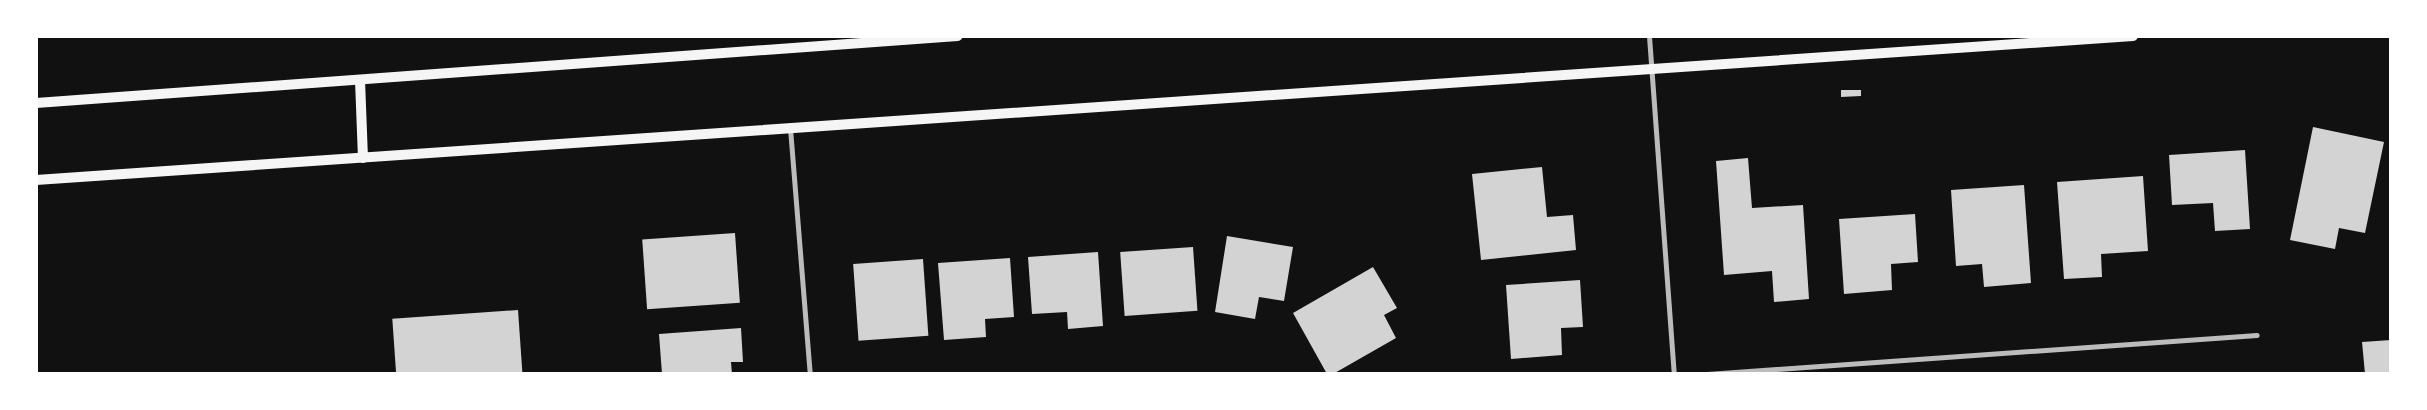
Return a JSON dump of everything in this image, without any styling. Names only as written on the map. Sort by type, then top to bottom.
[{"type":"main road","points":[[36,103],[958,36]]},
{"type":"main road","points":[[36,180],[2133,36]]},
{"type":"main road","points":[[360,80],[363,158]]},
{"type":"street","points":[[1649,36],[1674,374]]},
{"type":"street","points":[[790,128],[810,374]]},
{"type":"street","points":[[1707,374],[2257,335]]},
{"type":"building","points":[[1841,90],[1861,90],[1861,96],[1841,97]]},
{"type":"building","points":[[2313,127],[2384,142],[2365,233],[2339,228],[2335,249],[2290,240]]},
{"type":"building","points":[[2245,150],[2250,229],[2215,231],[2213,203],[2172,205],[2169,155]]},
{"type":"building","points":[[1748,158],[1752,208],[1803,205],[1809,299],[1774,302],[1772,271],[1724,275],[1716,161]]},
{"type":"building","points":[[1542,167],[1547,217],[1573,215],[1576,250],[1481,260],[1472,174]]},
{"type":"building","points":[[2143,176],[2148,251],[2101,254],[2102,277],[2064,279],[2057,182]]},
{"type":"building","points":[[2024,185],[2031,283],[1984,287],[1982,264],[1956,266],[1951,190]]},
{"type":"building","points":[[1915,214],[1918,262],[1891,264],[1892,290],[1844,294],[1839,219]]},
{"type":"building","points":[[735,233],[740,303],[647,309],[642,239]]},
{"type":"building","points":[[1227,236],[1293,247],[1284,301],[1259,297],[1255,319],[1215,312]]},
{"type":"building","points":[[1193,247],[1197,311],[1125,316],[1120,252]]},
{"type":"building","points":[[1098,252],[1103,326],[1068,329],[1067,312],[1032,314],[1028,257]]},
{"type":"building","points":[[1010,258],[1014,317],[985,319],[986,337],[944,340],[938,263]]},
{"type":"building","points":[[923,259],[928,336],[859,341],[853,264]]},
{"type":"building","points":[[1373,267],[1397,308],[1384,315],[1396,338],[1333,374],[1327,374],[1293,313]]},
{"type":"building","points":[[1580,280],[1583,327],[1561,328],[1562,355],[1511,359],[1506,285]]},
{"type":"building","points":[[518,310],[522,374],[396,374],[392,319]]},
{"type":"building","points":[[741,328],[743,362],[731,362],[732,374],[662,374],[659,334]]},
{"type":"building","points":[[2391,340],[2391,374],[2365,374],[2362,342]]}]
